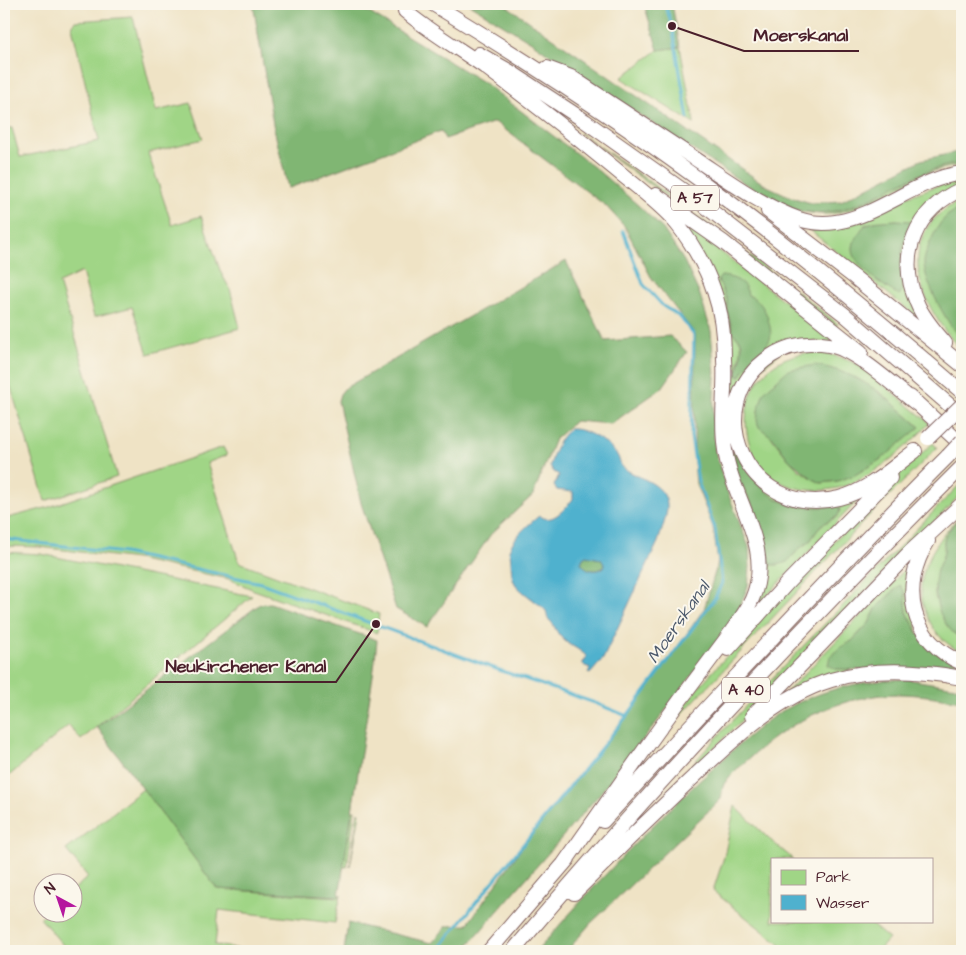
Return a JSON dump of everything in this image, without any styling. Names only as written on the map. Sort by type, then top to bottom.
[{"type":"highway","name":"A 57","points":[[434,4],[521,57],[716,192],[856,301],[962,392]]},
{"type":"highway","name":"A 57","points":[[399,7],[509,71],[585,121],[705,206],[845,315],[962,416]]},
{"type":"highway","points":[[399,7],[426,29],[486,68],[596,153],[647,195],[671,218],[699,258],[714,291],[721,324],[724,360],[722,420],[725,452],[734,484],[756,540],[759,565],[757,581],[752,598],[737,624],[563,864]]},
{"type":"highway","points":[[521,57],[571,77],[746,193],[962,364]]},
{"type":"highway","points":[[596,153],[723,242],[866,356],[962,443]]},
{"type":"highway","points":[[746,193],[796,218],[809,222],[835,222],[870,212],[932,181],[962,174]]},
{"type":"highway","points":[[962,189],[947,196],[931,208],[918,227],[909,250],[909,271],[911,286],[917,304],[930,326],[962,364]]},
{"type":"highway","points":[[915,451],[864,489],[840,498],[818,502],[796,500],[776,492],[759,479],[746,463],[739,444],[736,427],[736,408],[742,389],[751,373],[764,361],[778,351],[808,344],[830,345],[847,351],[917,404]]},
{"type":"highway","points":[[644,750],[712,667],[789,581],[962,405]]},
{"type":"highway","name":"A 40","points":[[489,951],[563,864],[734,676],[875,529],[962,443]]},
{"type":"highway","name":"A 40","points":[[513,951],[669,773],[890,539],[961,467]]},
{"type":"highway","points":[[715,757],[901,561],[962,504]]},
{"type":"highway","points":[[962,504],[927,542],[916,564],[911,585],[915,614],[924,633],[939,649],[962,663]]},
{"type":"highway","points":[[540,919],[573,894],[745,730],[786,700],[810,688],[860,673],[887,670],[922,671],[962,678]]},
{"type":"green space","points":[[253,4],[355,4],[486,84],[595,168],[663,229],[684,261],[700,295],[711,331],[715,376],[713,419],[715,451],[726,488],[749,547],[750,567],[748,586],[739,609],[726,630],[654,726],[598,796],[463,951],[344,951],[348,923],[432,943],[447,926],[467,925],[529,838],[651,685],[704,609],[718,562],[713,527],[696,484],[694,461],[695,334],[651,277],[625,227],[606,206],[495,122],[445,139],[441,131],[288,188],[273,124]]},
{"type":"green space","points":[[469,4],[504,4],[765,185],[791,197],[811,203],[841,201],[921,160],[962,151],[962,163],[937,168],[921,174],[851,207],[839,210],[814,213],[785,207],[742,182],[533,43]]},
{"type":"green space","points":[[644,4],[672,4],[680,47],[658,50]]},
{"type":"green space","points":[[133,17],[156,111],[191,103],[203,139],[148,153],[172,225],[201,216],[221,273],[230,289],[240,328],[148,354],[132,307],[94,317],[82,272],[59,283],[117,477],[45,501],[4,365],[4,128],[12,128],[20,157],[99,141],[72,27],[75,21]]},
{"type":"green space","points":[[680,47],[694,124],[621,78],[658,50]]},
{"type":"green space","points":[[580,133],[775,274],[838,324],[836,326],[682,208]]},
{"type":"green space","points":[[962,163],[962,165],[929,173],[873,201],[849,210],[828,214],[799,211],[839,211],[865,202],[921,174],[937,168]]},
{"type":"green space","points":[[962,177],[962,184],[905,249],[923,322],[802,224],[824,226]],"holes":[[[897,220],[911,224],[902,256],[904,289],[864,225]]]},
{"type":"green space","points":[[962,200],[962,351],[934,313],[924,292],[919,271],[919,250],[925,231],[939,214]]},
{"type":"green space","points":[[962,207],[962,341],[944,315],[928,281],[924,262],[940,223],[949,214]]},
{"type":"green space","points":[[680,220],[837,342],[793,342],[739,387],[743,464],[733,452],[739,479],[753,506],[763,536],[763,549],[768,559],[787,562],[800,548],[810,541],[821,525],[838,516],[837,506],[812,507],[787,504],[769,495],[753,478],[772,493],[861,497],[754,609],[761,582],[731,463],[724,324]],"holes":[[[748,295],[755,299],[751,361],[744,369],[738,367],[741,342],[730,323],[727,300]]]},
{"type":"green space","points":[[877,221],[909,221],[911,224],[905,239],[902,256],[903,285],[900,295],[887,288],[864,269],[854,254],[853,248],[856,239],[866,225]]},
{"type":"green space","points":[[566,261],[605,341],[670,336],[687,352],[662,388],[611,424],[575,421],[555,439],[533,495],[491,534],[427,627],[396,609],[361,503],[338,401],[340,394],[345,388]]},
{"type":"green space","points":[[721,276],[730,277],[745,286],[748,295],[758,302],[767,315],[771,334],[767,345],[748,365],[741,376],[736,376],[742,345],[740,339],[734,334],[727,311],[727,300],[718,280]]},
{"type":"green space","points":[[812,352],[826,353],[859,365],[930,423],[911,442],[876,470],[850,484],[827,490],[796,488],[769,474],[760,465],[752,451],[746,425],[749,399],[761,377],[771,367],[786,358]],"holes":[[[855,377],[881,393],[920,427],[838,481],[821,483],[799,470],[772,438]]]},
{"type":"green space","points":[[815,365],[847,374],[860,380],[884,396],[920,427],[883,458],[855,475],[838,481],[821,483],[813,479],[789,460],[773,438],[759,427],[757,421],[758,410],[764,392],[788,370]]},
{"type":"green space","points":[[933,443],[937,448],[865,520],[662,735],[696,690],[781,596],[899,474]]},
{"type":"green space","points":[[223,447],[227,455],[207,463],[239,562],[379,614],[377,633],[254,590],[229,579],[136,559],[40,547],[4,546],[4,519],[49,507]]},
{"type":"green space","points":[[733,451],[755,479],[775,498],[800,506],[837,506],[840,509],[838,516],[821,525],[810,541],[800,548],[787,562],[771,565],[763,549],[763,536],[753,506],[739,479]]},
{"type":"green space","points":[[962,482],[962,493],[739,723],[686,776],[667,792],[755,696]]},
{"type":"green space","points":[[962,513],[944,539],[944,552],[936,580],[935,594],[947,622],[955,634],[962,639],[962,652],[947,643],[929,620],[922,601],[921,583],[933,550]]},
{"type":"green space","points":[[962,515],[962,639],[954,634],[942,618],[936,599],[935,579],[944,552],[945,537]]},
{"type":"green space","points":[[4,552],[41,554],[252,596],[81,740],[69,725],[4,780]]},
{"type":"green space","points":[[586,556],[601,559],[605,565],[596,570],[586,568],[581,563]]},
{"type":"green space","points":[[910,564],[918,633],[907,612],[905,592],[899,586],[877,607],[869,623],[852,641],[841,647],[836,669],[853,669],[783,696]]},
{"type":"green space","points":[[900,585],[905,592],[907,612],[918,633],[962,666],[962,673],[836,669],[828,665],[830,656],[852,641],[869,623],[877,607]]},
{"type":"green space","points":[[270,603],[377,640],[339,896],[217,889],[97,727],[260,604]]},
{"type":"green space","points":[[906,679],[962,688],[962,701],[930,696],[878,695],[839,704],[820,711],[785,730],[768,742],[734,772],[724,784],[721,799],[590,924],[567,951],[537,951],[647,831],[752,733],[770,719],[789,707],[818,694],[860,683]]},
{"type":"green space","points":[[143,789],[217,889],[339,897],[341,894],[335,923],[219,910],[215,945],[252,951],[68,951],[43,922],[82,922],[82,882],[88,877],[66,850]]},
{"type":"green space","points":[[735,806],[792,858],[771,858],[771,922],[868,922],[889,939],[878,951],[788,951],[713,891],[724,857]]},
{"type":"green space","points":[[353,810],[355,810],[347,867],[343,867]]},
{"type":"green space","points":[[358,812],[360,813],[350,866]]},
{"type":"water","points":[[570,429],[583,431],[608,445],[617,455],[622,467],[656,486],[665,497],[667,504],[658,542],[603,659],[590,674],[588,673],[590,668],[583,665],[586,656],[558,634],[552,622],[548,619],[546,611],[516,585],[509,550],[518,535],[539,516],[544,518],[554,517],[573,499],[573,492],[557,490],[554,486],[559,475],[550,466],[557,446]],"holes":[[[586,556],[601,559],[605,566],[599,570],[589,569],[581,563]]]},
{"type":"waterway","name":"Moerskanal","points":[[665,4],[672,26],[688,119]]},
{"type":"waterway","name":"Moerskanal","points":[[437,951],[627,716],[715,598],[722,583],[715,529],[698,482],[691,436],[694,335],[680,317],[663,306],[643,284],[623,231]]},
{"type":"waterway","points":[[4,539],[124,553],[261,583],[627,716]]},
{"type":"place","name":"Moerskanal","points":[[672,26]]},
{"type":"place","name":"Neukirchener Kanal","points":[[376,624]]}]
